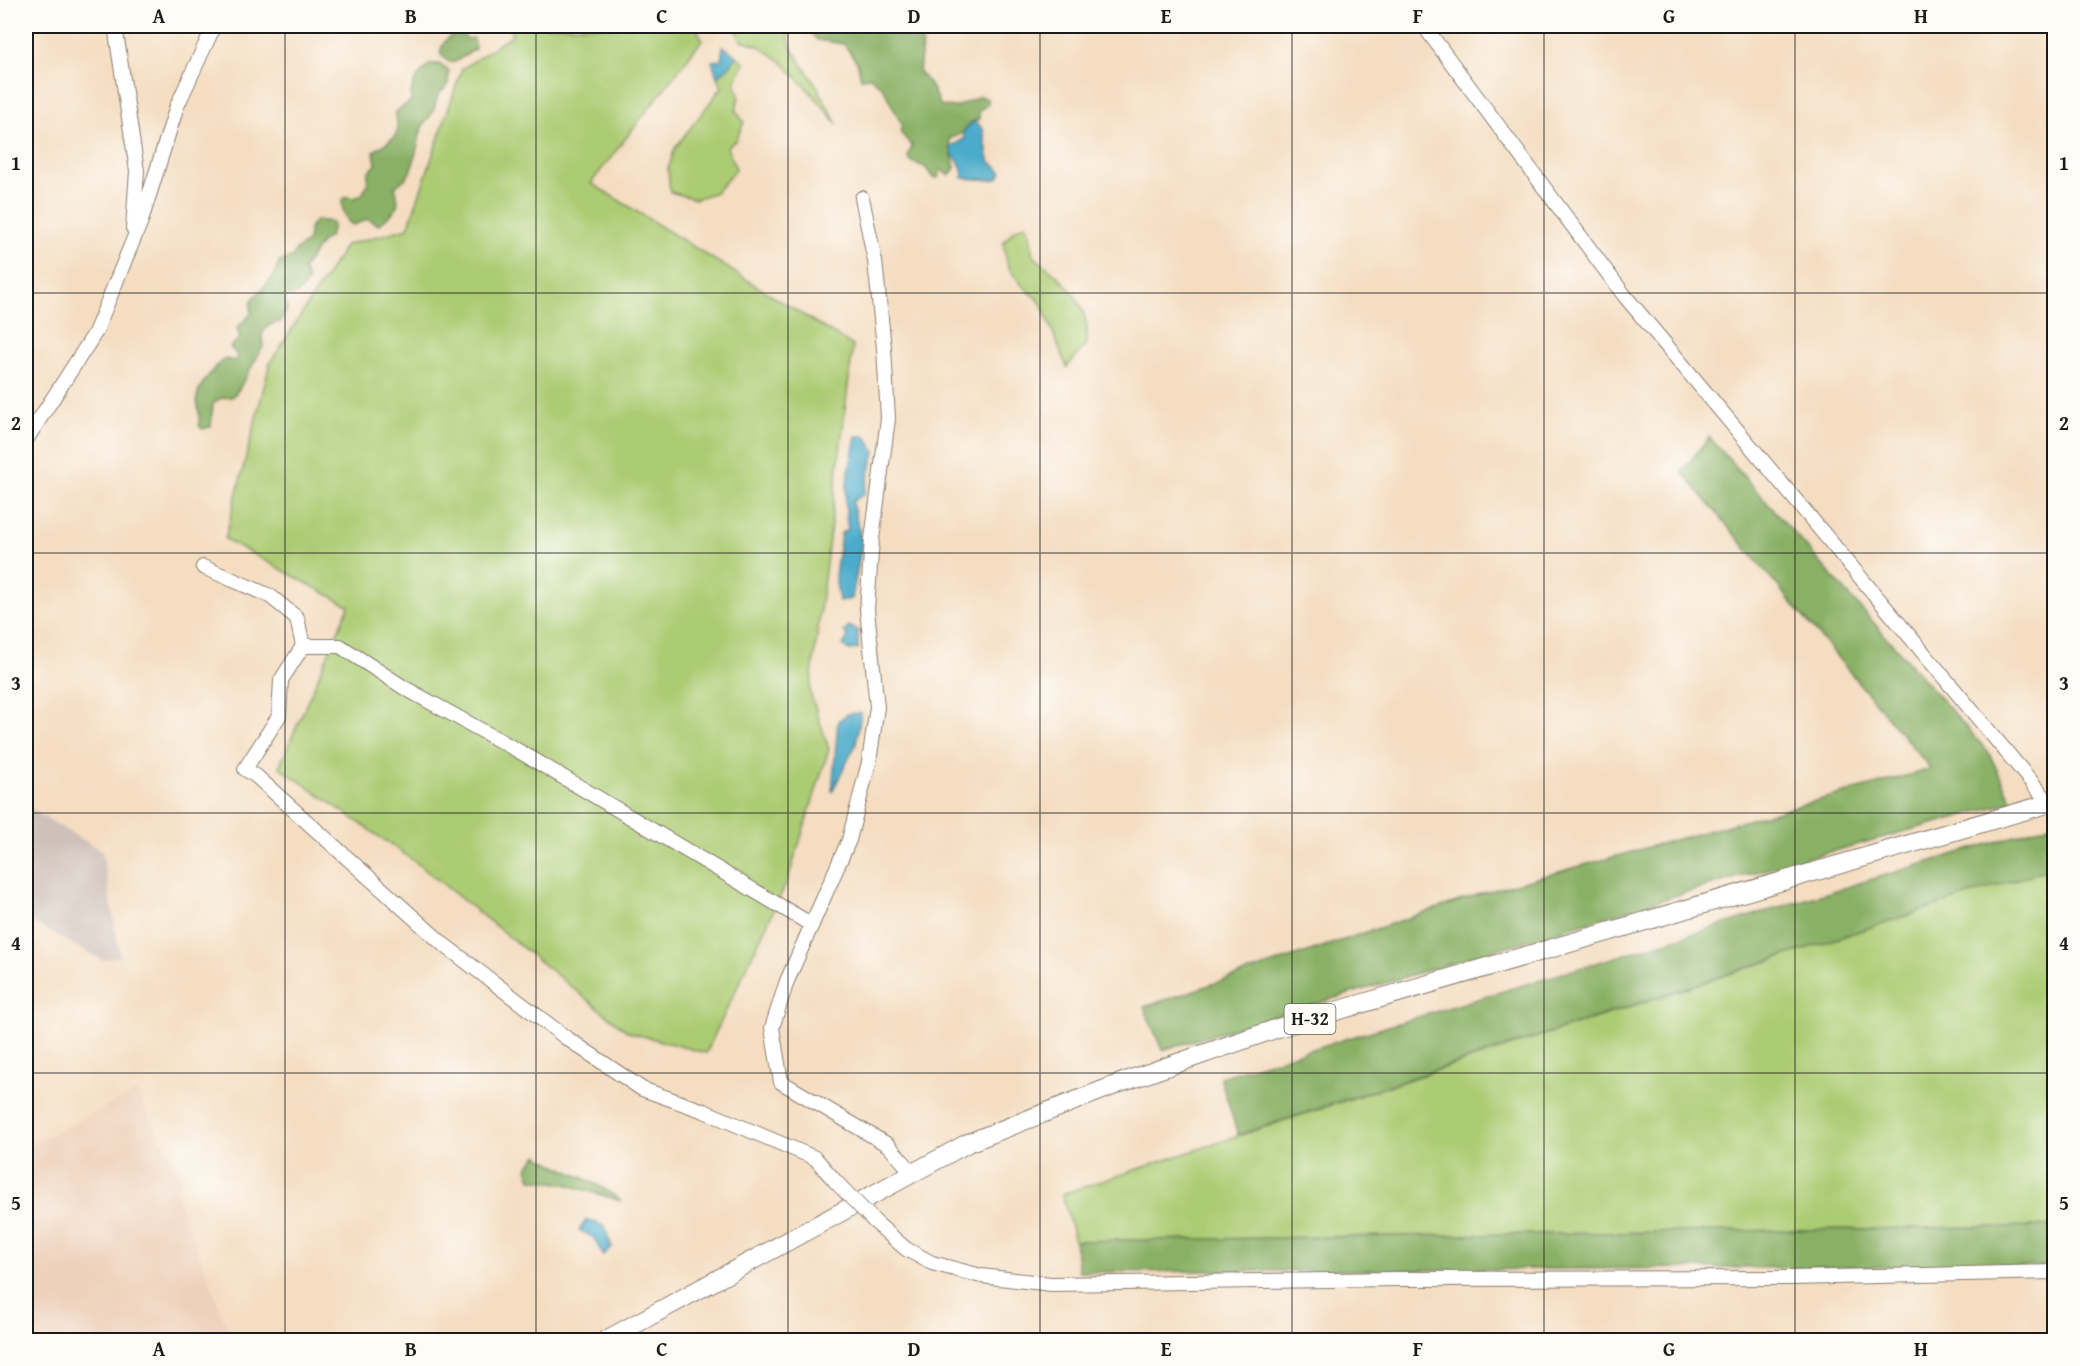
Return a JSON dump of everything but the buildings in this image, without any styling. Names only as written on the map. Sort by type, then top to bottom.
[{"type":"main road","name":"Н-32","points":[[606,1341],[968,1143],[1123,1082],[1278,1028],[2052,803]]},
{"type":"street","points":[[115,26],[137,171],[132,243]]},
{"type":"street","points":[[26,440],[95,333],[141,221],[177,106],[214,26]]},
{"type":"street","points":[[1424,26],[1624,295],[2052,803]]},
{"type":"street","points":[[862,198],[875,261],[884,348],[888,419],[872,539],[867,609],[877,707],[869,762],[849,840],[787,981],[772,1029],[781,1082],[888,1145],[913,1173]]},
{"type":"street","points":[[203,567],[270,596],[288,610],[297,618],[303,646],[281,680],[279,716],[245,769],[256,776],[444,944],[565,1037],[642,1089],[704,1111],[815,1158],[875,1222],[906,1249],[932,1263],[981,1276],[1051,1284],[1384,1279],[1780,1278],[2055,1272]]},
{"type":"street","points":[[303,646],[340,646],[403,687],[524,754],[812,925]]},
{"type":"shaded area","points":[[26,378],[34,413],[26,434]]},
{"type":"shaded area","points":[[26,806],[102,851],[120,956],[102,960],[26,919]]},
{"type":"shaded area","points":[[137,1091],[183,1183],[174,1188],[232,1340],[26,1340],[26,1147]]},
{"type":"green space","points":[[509,26],[696,26],[702,40],[591,183],[853,346],[810,692],[829,749],[787,882],[706,1053],[628,1032],[414,861],[279,767],[349,606],[225,539],[270,363],[346,245],[408,228],[462,69],[512,35]]},
{"type":"green space","points":[[734,26],[787,26],[791,48],[817,86],[837,124],[782,62],[759,46],[741,40]]},
{"type":"green space","points":[[806,26],[897,26],[901,30],[917,26],[923,36],[919,72],[929,83],[941,106],[956,107],[980,96],[988,99],[988,104],[979,111],[979,119],[969,123],[962,134],[949,139],[955,168],[949,176],[940,169],[938,178],[933,178],[925,167],[910,161],[908,156],[912,146],[900,132],[902,125],[883,88],[870,77],[861,78],[857,62],[844,44],[817,40]]},
{"type":"green space","points":[[459,32],[467,39],[474,38],[475,49],[455,62],[449,62],[440,54],[441,50],[449,38]]},
{"type":"green space","points":[[737,56],[745,63],[735,81],[739,96],[736,111],[744,122],[736,140],[727,147],[736,169],[716,192],[695,199],[670,192],[668,169],[675,148],[722,87],[717,77]]},
{"type":"green space","points":[[430,64],[439,64],[449,71],[448,85],[438,95],[433,112],[422,127],[412,169],[407,177],[395,187],[398,201],[396,209],[379,225],[368,219],[354,225],[349,223],[343,211],[342,200],[346,197],[354,198],[362,195],[368,182],[368,172],[376,165],[374,151],[396,135],[398,127],[396,112],[411,101],[415,80]]},
{"type":"green space","points":[[317,220],[331,222],[333,226],[330,236],[321,243],[303,269],[308,280],[299,292],[285,296],[287,310],[280,322],[271,324],[263,332],[264,345],[239,389],[232,397],[221,398],[213,404],[211,427],[202,429],[199,425],[197,400],[199,390],[220,362],[225,359],[236,361],[237,355],[230,347],[240,338],[237,328],[251,314],[251,301],[274,276],[279,262],[293,257],[296,250],[308,241],[310,226]]},
{"type":"green space","points":[[1025,224],[1030,233],[1033,256],[1066,284],[1078,301],[1086,321],[1087,344],[1067,367],[1041,303],[1020,283],[1008,267],[1003,243],[1014,230]]},
{"type":"green space","points":[[1709,437],[1989,753],[2012,802],[1735,878],[1162,1050],[1144,1007],[1483,893],[1931,769],[1682,472]]},
{"type":"green space","points":[[2054,824],[2054,867],[1238,1135],[1220,1077]]},
{"type":"green space","points":[[2054,867],[2054,1226],[1075,1241],[1062,1194]]},
{"type":"green space","points":[[537,1155],[602,1187],[621,1201],[565,1184],[531,1179],[527,1168]]},
{"type":"green space","points":[[2054,1226],[2054,1266],[1079,1272],[1075,1241]]},
{"type":"water","points":[[723,46],[737,56],[717,77],[712,61],[721,60]]},
{"type":"water","points":[[975,121],[983,129],[989,160],[1002,172],[998,178],[992,180],[963,178],[961,166],[951,151],[950,147],[964,139],[964,130]]},
{"type":"water","points":[[856,436],[866,436],[875,451],[864,494],[852,502],[862,542],[852,599],[839,601],[835,576],[841,533],[848,529],[845,505]]},
{"type":"water","points":[[849,626],[858,631],[858,649],[848,650],[843,645],[848,636],[844,632]]},
{"type":"water","points":[[861,713],[856,744],[832,792],[838,721],[847,714]]},
{"type":"water","points":[[587,1219],[604,1226],[612,1247],[603,1255],[593,1237],[579,1230]]}]
